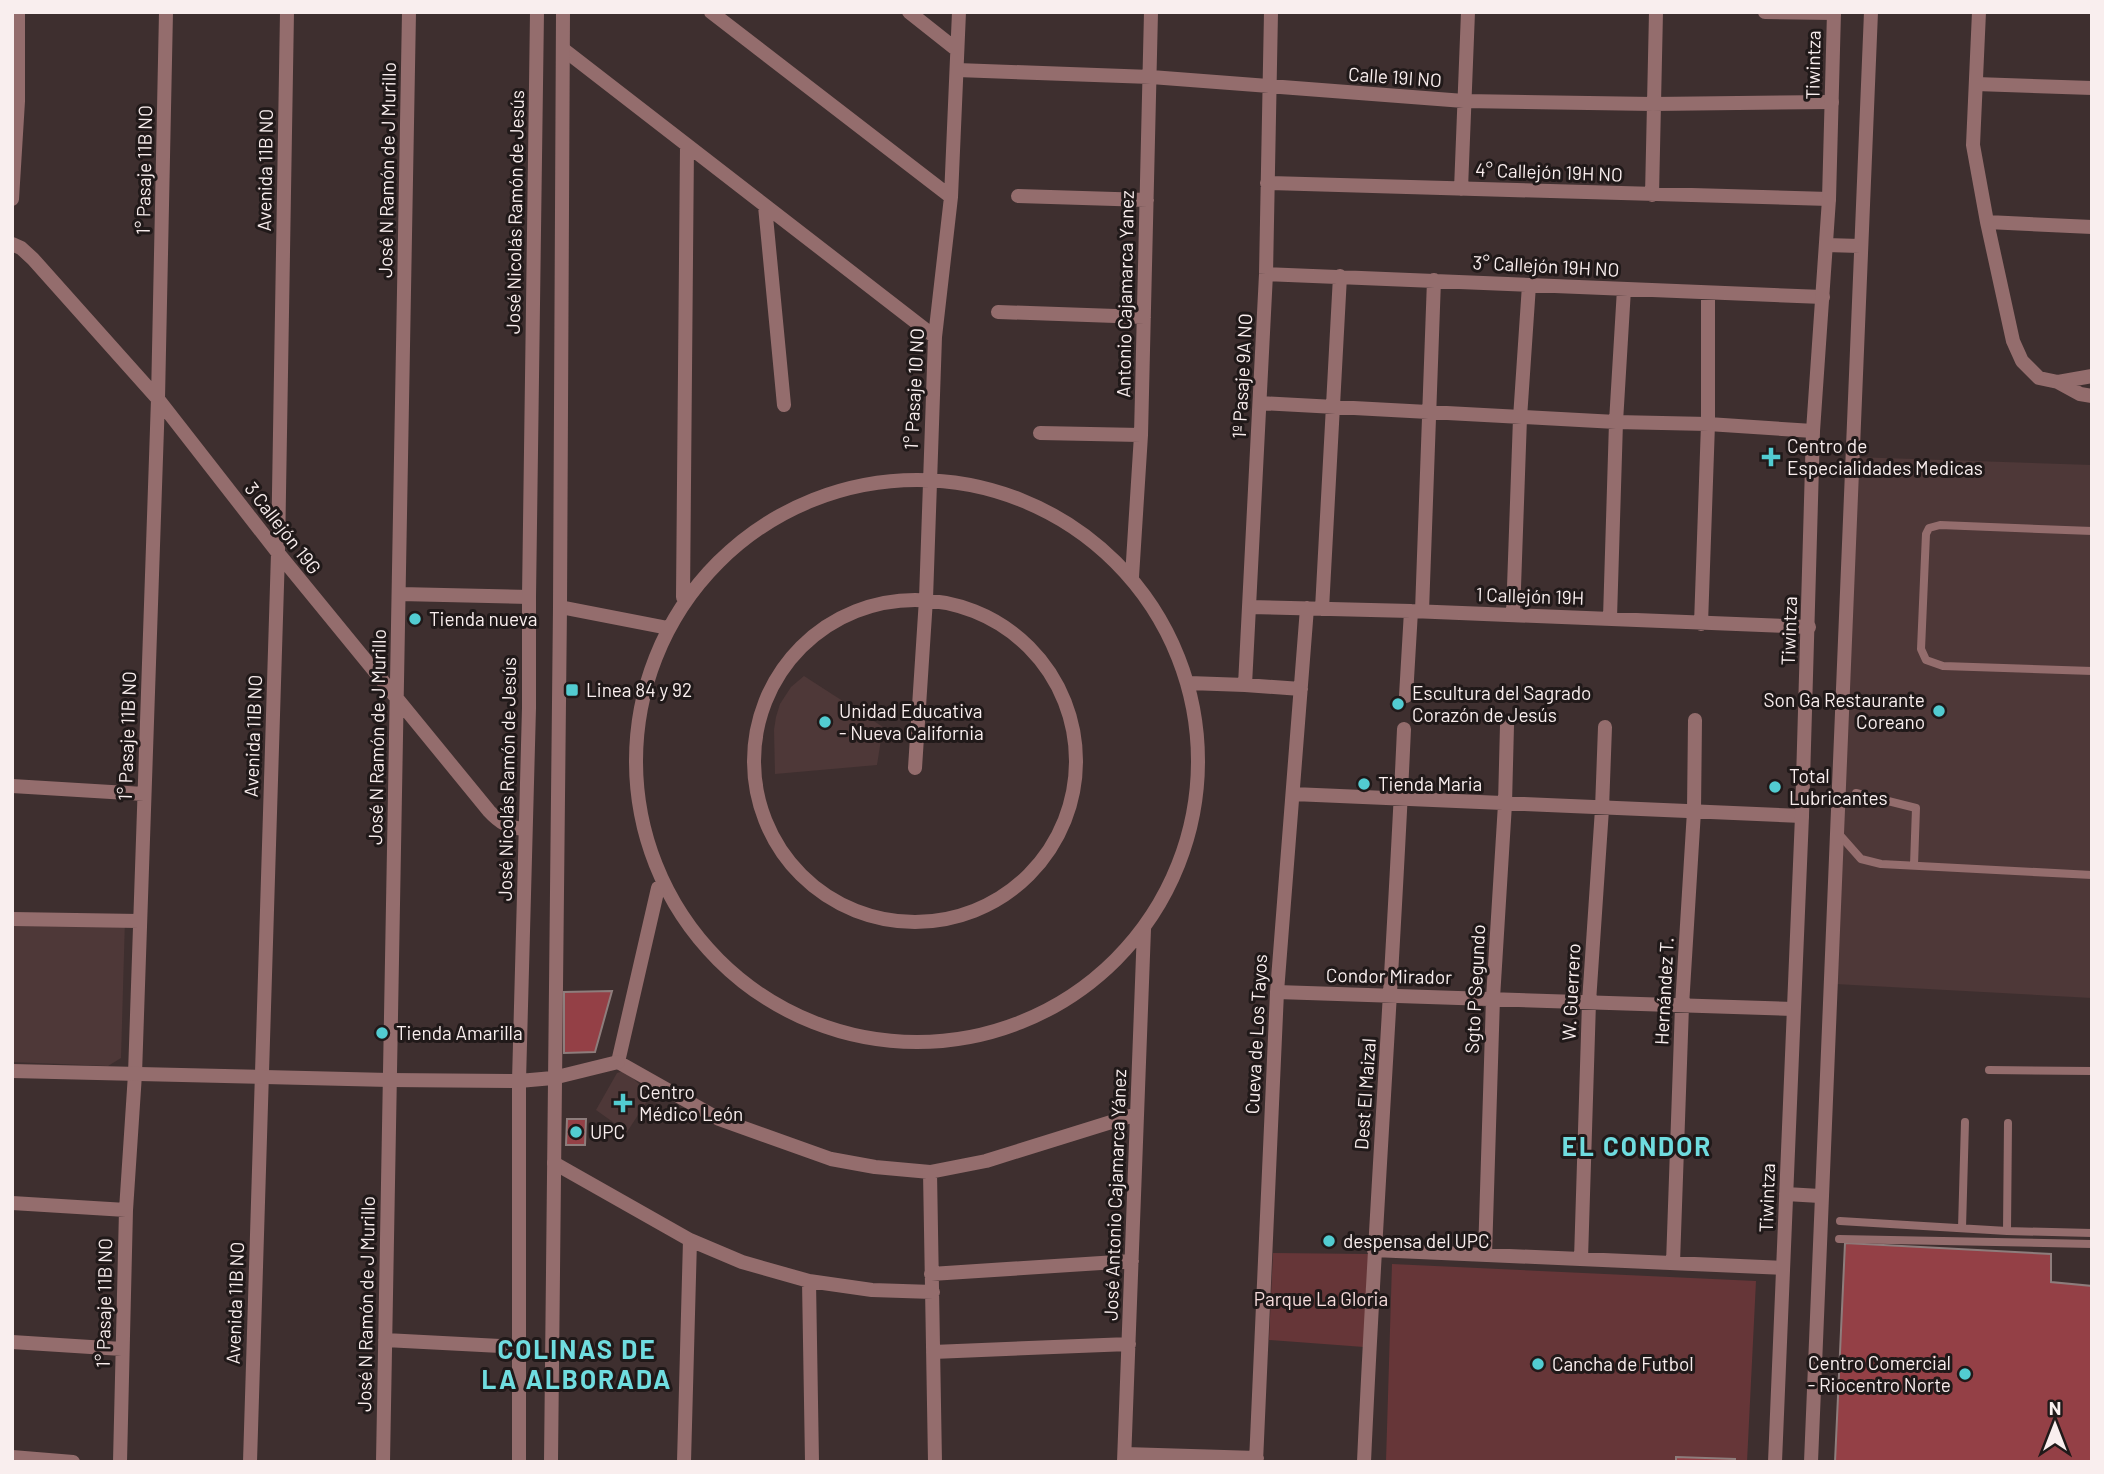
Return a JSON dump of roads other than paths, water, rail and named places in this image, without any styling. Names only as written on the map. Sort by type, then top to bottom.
[{"type":"street","points":[[12,199],[18,12]]},
{"type":"street","name":"1° Pasaje 11B NO","points":[[120,1462],[126,1210],[135,1074],[158,398],[166,12]]},
{"type":"street","name":"Avenida 11B NO","points":[[250,1462],[278,553],[287,12]]},
{"type":"street","name":"José N Ramón de J Murillo","points":[[383,1462],[409,12]]},
{"type":"street","name":"José Nicolás Ramón de Jesús","points":[[519,1462],[519,1081],[529,708],[537,12]]},
{"type":"street","points":[[551,1462],[563,12]]},
{"type":"street","points":[[711,12],[951,197]]},
{"type":"street","points":[[909,12],[957,50]]},
{"type":"street","name":"1° Pasaje 10 NO","points":[[915,768],[926,600],[928,477],[935,337],[951,197],[959,12]]},
{"type":"street","name":"Antonio Cajamarca Yanez","points":[[1132,577],[1141,435],[1151,12]]},
{"type":"street","name":"1º Pasaje 9A NO","points":[[1245,685],[1266,274],[1271,12]]},
{"type":"street","points":[[1461,188],[1468,12]]},
{"type":"street","points":[[1651,195],[1656,12]]},
{"type":"street","points":[[1765,12],[1834,13]]},
{"type":"street","points":[[1811,1462],[1871,12]]},
{"type":"street","points":[[1979,12],[1973,145],[2013,341],[2022,361],[2039,378],[2058,382],[2080,394],[2092,396]]},
{"type":"street","name":"Tiwintza","points":[[1774,1462],[1802,816],[1814,431],[1829,199],[1834,13]]},
{"type":"street","points":[[563,49],[935,337]]},
{"type":"street","name":"Calle 19I NO","points":[[957,70],[1151,77],[1464,101],[1653,104],[1832,102]]},
{"type":"street","points":[[1976,84],[2092,88]]},
{"type":"street","points":[[684,597],[687,146]]},
{"type":"street","name":"4° Callejón 19H NO","points":[[1267,183],[1829,199]]},
{"type":"street","points":[[1018,195],[1147,200]]},
{"type":"street","points":[[765,206],[784,405]]},
{"type":"street","points":[[1987,222],[2092,226]]},
{"type":"street","name":"3 Callejón 19G","points":[[12,244],[33,259],[158,398],[396,700],[500,822],[525,830]]},
{"type":"street","points":[[1826,245],[1860,246]]},
{"type":"street","name":"3° Callejón 19H NO","points":[[1266,274],[1823,297]]},
{"type":"street","name":"Cueva de Los Tayos","points":[[1256,1460],[1277,992],[1301,689],[1315,609],[1334,407],[1340,276]]},
{"type":"street","points":[[1406,696],[1416,611],[1430,413],[1434,280]]},
{"type":"street","points":[[1513,615],[1520,418],[1529,285]]},
{"type":"street","points":[[1610,618],[1616,422],[1624,289]]},
{"type":"street","points":[[1701,624],[1708,424],[1708,293]]},
{"type":"street","points":[[998,312],[1144,317]]},
{"type":"street","points":[[2058,382],[2092,376]]},
{"type":"street","points":[[1260,403],[1814,431]]},
{"type":"street","points":[[1040,433],[1141,435]]},
{"type":"street","points":[[928,477],[1004,491],[1074,525],[1132,577],[1166,627],[1189,683],[1199,747],[1195,811],[1176,873],[1144,929],[1085,988],[1012,1027],[931,1044],[848,1037],[771,1007],[706,956],[658,888],[645,835],[642,770],[652,699],[668,628],[684,597],[747,530],[833,488],[928,477]]},
{"type":"street","points":[[400,594],[529,597]]},
{"type":"street","points":[[926,600],[978,612],[1023,640],[1057,681],[1076,731],[1076,784],[1060,835],[1028,878],[984,908],[932,922],[879,919],[829,898],[819,890],[789,863],[762,817],[753,765],[760,712],[785,664],[824,627],[872,605],[926,600]]},
{"type":"street","points":[[560,607],[668,628]]},
{"type":"street","name":"1 Callejón 19H","points":[[1249,607],[1809,627]]},
{"type":"street","points":[[1189,683],[1301,689]]},
{"type":"street","name":"Hernández T.","points":[[1674,1263],[1682,1006],[1694,811],[1695,720]]},
{"type":"street","name":"Sgto P Segundo","points":[[1485,1255],[1493,998],[1507,725]]},
{"type":"street","name":"W. Guerrero","points":[[1581,1259],[1588,1002],[1605,727]]},
{"type":"street","name":"Dest El Maizal","points":[[1364,1462],[1404,729]]},
{"type":"street","points":[[12,786],[144,794]]},
{"type":"street","points":[[1293,794],[1802,816]]},
{"type":"street","points":[[618,1062],[658,888]]},
{"type":"street","points":[[12,919],[139,921]]},
{"type":"street","name":"José Antonio Cajamarca Yánez","points":[[1124,1458],[1144,929]]},
{"type":"street","name":"Condor Mirador","points":[[1277,992],[1793,1009]]},
{"type":"street","points":[[12,1070],[519,1081],[553,1078],[618,1062],[719,1119],[831,1159],[875,1167],[930,1172],[986,1161],[1137,1114]]},
{"type":"street","points":[[554,1163],[690,1240],[741,1262],[809,1281],[872,1290],[933,1292]]},
{"type":"street","points":[[930,1172],[935,1462]]},
{"type":"street","points":[[1786,1194],[1821,1196]]},
{"type":"street","points":[[12,1203],[126,1210]]},
{"type":"street","points":[[684,1462],[690,1240]]},
{"type":"street","points":[[1374,1250],[1783,1268]]},
{"type":"street","points":[[932,1274],[1132,1261]]},
{"type":"street","points":[[809,1281],[812,1462]]},
{"type":"street","points":[[385,1340],[520,1347]]},
{"type":"street","points":[[12,1342],[122,1349]]},
{"type":"street","points":[[933,1352],[1129,1344]]},
{"type":"street","points":[[12,1457],[72,1462]]},
{"type":"street","points":[[1124,1458],[1256,1460]]},
{"type":"lane","points":[[2092,531],[1940,525],[1929,528],[1926,534],[1921,649],[1926,660],[1943,666],[2092,671]]},
{"type":"lane","points":[[1856,793],[1916,808],[1914,865]]},
{"type":"lane","points":[[1836,831],[1861,859],[1881,864],[2092,875]]},
{"type":"lane","points":[[1989,1070],[2092,1071]]},
{"type":"lane","points":[[1962,1228],[1965,1122]]},
{"type":"lane","points":[[2007,1231],[2008,1123]]},
{"type":"lane","points":[[1840,1221],[2092,1233]]},
{"type":"lane","points":[[1839,1239],[2092,1244]]},
{"type":"place","name":"Centro de Especialidades Medicas","points":[[1771,457]]},
{"type":"place","name":"Tienda nueva","points":[[415,619]]},
{"type":"place","name":"Linea 84 y 92","points":[[572,690]]},
{"type":"place","name":"Escultura del Sagrado Corazón de Jesús","points":[[1398,704]]},
{"type":"place","name":"Son Ga Restaurante Coreano","points":[[1939,711]]},
{"type":"place","name":"Unidad Educativa - Nueva California","points":[[825,722]]},
{"type":"place","name":"Tienda Maria","points":[[1364,784]]},
{"type":"place","name":"Total Lubricantes","points":[[1775,787]]},
{"type":"place","name":"Tienda Amarilla","points":[[382,1033]]},
{"type":"place","name":"Centro Médico León","points":[[623,1103]]},
{"type":"place","name":"UPC","points":[[576,1132]]},
{"type":"place","name":"despensa del UPC","points":[[1329,1241]]},
{"type":"place","name":"Cancha de Futbol","points":[[1538,1364]]},
{"type":"place","name":"Centro Comercial - Riocentro Norte","points":[[1965,1374]]},
{"type":"district","name":"EL CONDOR","points":[[1637,1147]]},
{"type":"district","name":"COLINAS DE LA ALBORADA","points":[[577,1365]]},
{"type":"park label","name":"Parque La Gloria","points":[[1321,1299]]}]
